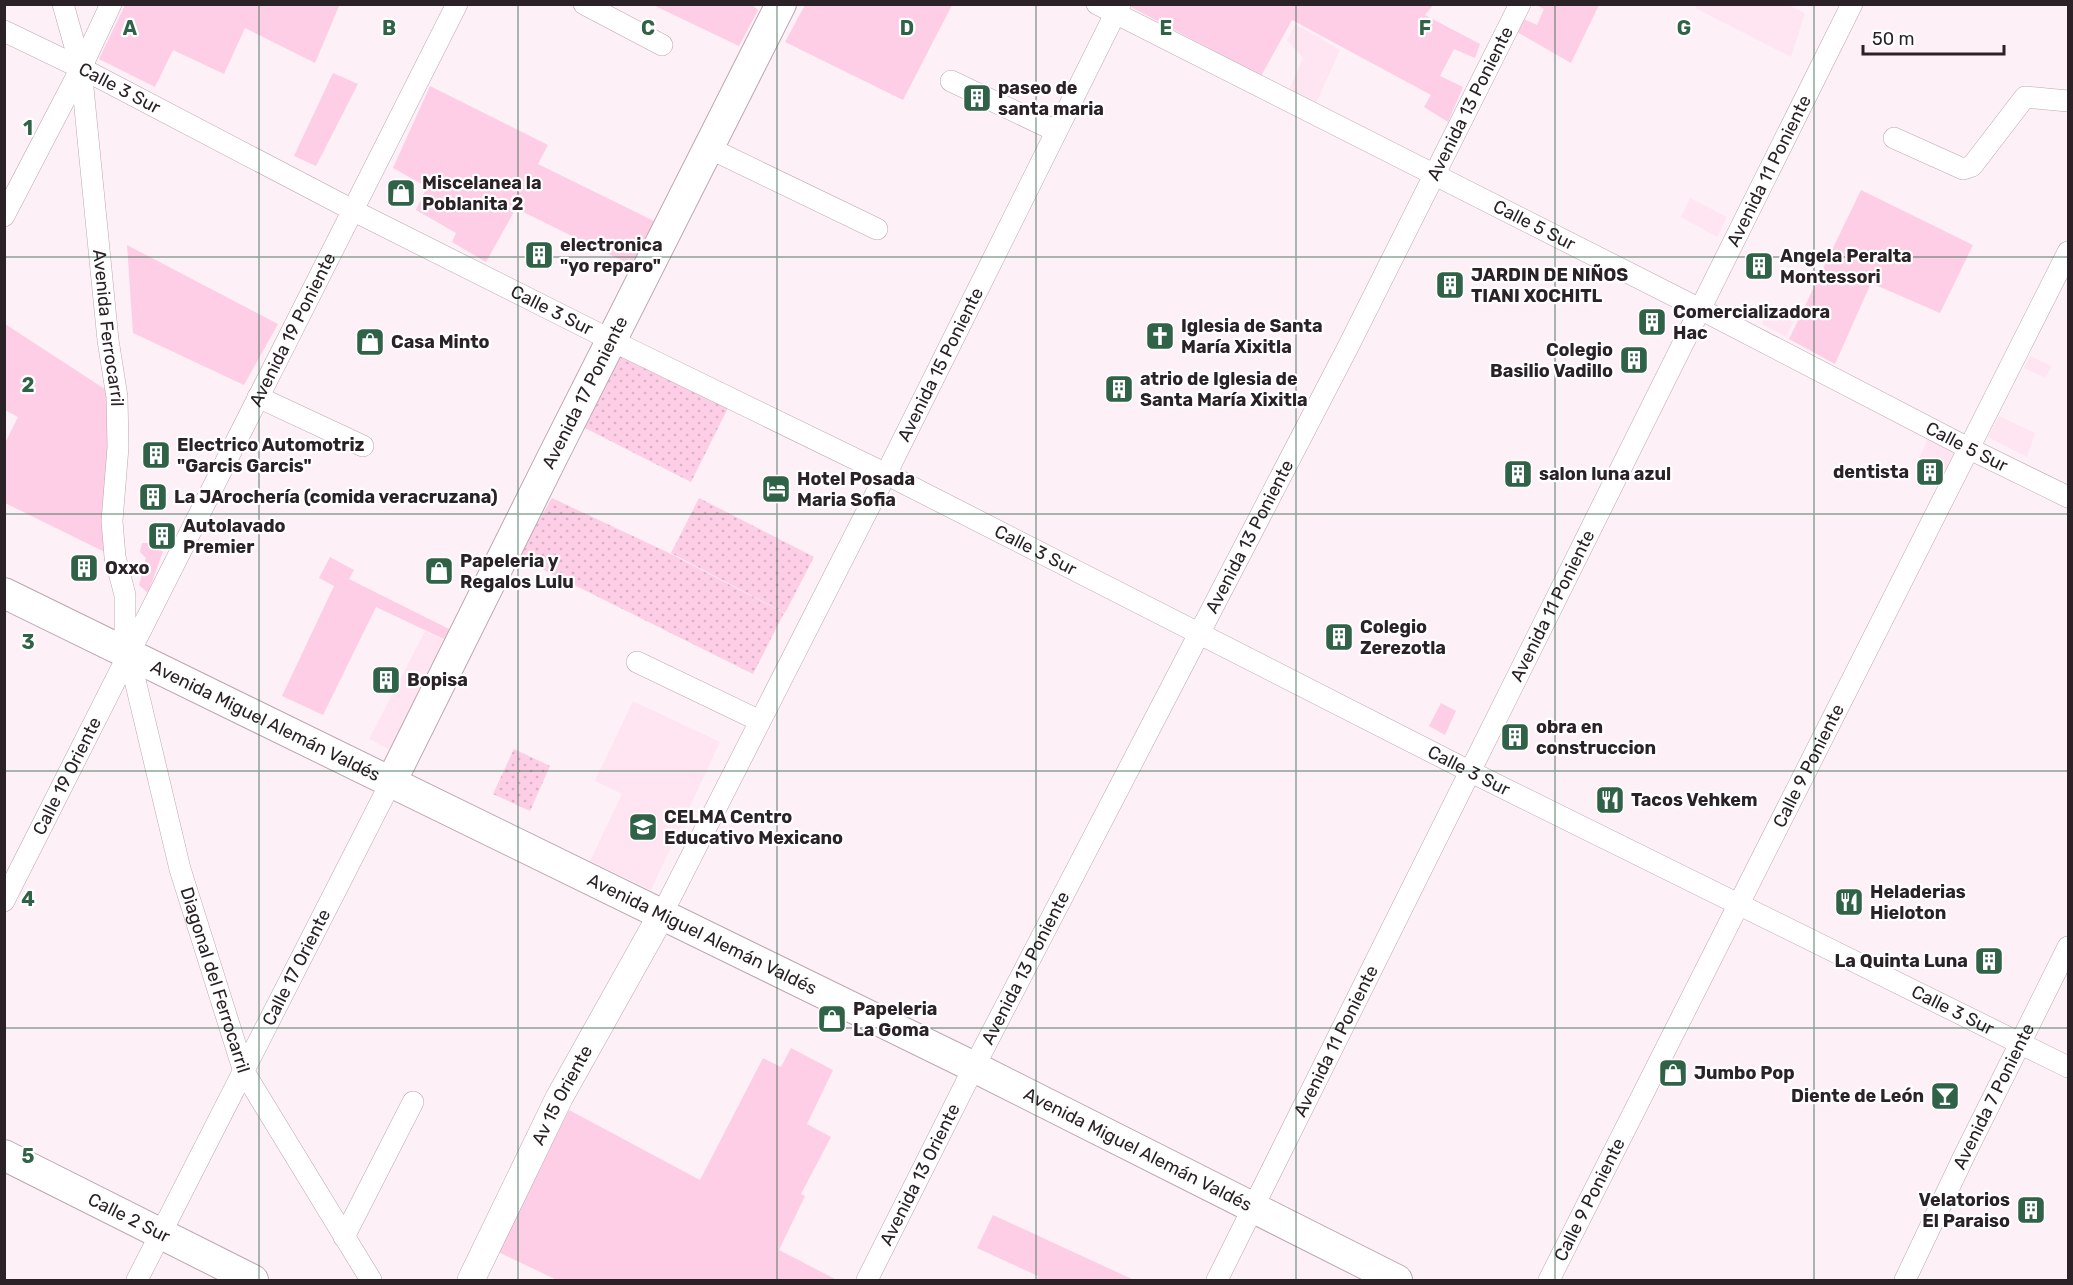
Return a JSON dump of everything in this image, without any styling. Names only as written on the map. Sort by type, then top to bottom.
[{"type":"main road","name":"Avenida 17 Poniente","points":[[392,782],[781,4]]},
{"type":"main road","name":"Avenida Miguel Alemán Valdés","points":[[4,593],[974,1067],[1397,1281]]},
{"type":"main road","name":"Calle 2 Sur","points":[[4,1155],[253,1281]]},
{"type":"street","name":"Avenida Ferrocarril","points":[[63,4],[81,68],[108,340],[117,397],[118,447],[112,520],[115,557],[125,595],[125,638],[129,653]]},
{"type":"street","points":[[4,216],[81,68],[111,4]]},
{"type":"street","name":"Avenida 19 Poniente","points":[[129,653],[457,4]]},
{"type":"street","points":[[584,4],[662,45]]},
{"type":"street","name":"Avenida 13 Poniente","points":[[974,1067],[1348,347],[1520,4]]},
{"type":"street","name":"Avenida 11 Poniente","points":[[1217,1281],[1852,4]]},
{"type":"street","name":"Calle 5 Sur","points":[[1111,8],[1433,176],[2068,497]]},
{"type":"street","name":"Avenida 15 Poniente","points":[[662,914],[886,474],[1056,132],[1111,8]]},
{"type":"street","name":"Calle 3 Sur","points":[[4,31],[81,68],[353,210],[612,341],[886,474],[1471,772],[2068,1067]]},
{"type":"street","points":[[951,81],[1056,132]]},
{"type":"street","points":[[1894,138],[1963,169],[1972,166],[2025,97],[2068,101]]},
{"type":"street","points":[[709,148],[877,229]]},
{"type":"street","name":"Calle 9 Poniente","points":[[1549,1281],[2068,252]]},
{"type":"street","points":[[258,397],[363,446]]},
{"type":"street","name":"Calle 19 Oriente","points":[[4,901],[129,653]]},
{"type":"street","name":"Diagonal del Ferrocarril","points":[[129,653],[180,869],[244,1072],[371,1281]]},
{"type":"street","points":[[637,662],[760,721]]},
{"type":"street","name":"Calle 17 Oriente","points":[[137,1281],[392,782]]},
{"type":"street","name":"Av 15 Oriente","points":[[471,1281],[559,1098],[662,914]]},
{"type":"street","name":"Avenida 7 Poniente","points":[[1905,1281],[2068,947]]},
{"type":"street","name":"Avenida 13 Oriente","points":[[867,1281],[974,1067]]},
{"type":"street","points":[[344,1237],[413,1102]]},
{"type":"shaded area","points":[[336,4],[339,6],[315,63],[245,28],[224,74],[173,50],[155,87],[99,59],[125,5]]},
{"type":"shaded area","points":[[1132,4],[1433,5],[1425,15],[1480,44],[1475,58],[1454,49],[1440,76],[1463,87],[1448,122],[1424,107],[1431,95],[1292,20],[1261,76],[1131,7]]},
{"type":"shaded area","points":[[653,5],[752,5],[758,10],[739,46]]},
{"type":"shaded area","points":[[805,5],[952,5],[903,100],[785,42]]},
{"type":"shaded area","points":[[1536,5],[1599,5],[1571,63],[1517,32],[1524,19],[1537,25],[1544,9]]},
{"type":"shaded area","points":[[1697,5],[1788,5],[1805,13],[1791,57],[1695,8]]},
{"type":"shaded area","points":[[1295,24],[1340,50],[1316,103],[1288,92],[1303,58],[1287,40]]},
{"type":"shaded area","points":[[333,73],[358,84],[316,166],[294,156]]},
{"type":"shaded area","points":[[430,86],[548,145],[538,164],[658,223],[633,266],[497,199],[515,210],[486,262],[452,242],[456,233],[416,210],[427,187],[393,168]]},
{"type":"shaded area","points":[[1861,190],[1973,245],[1940,313],[1871,283],[1835,364],[1789,339]]},
{"type":"shaded area","points":[[1690,198],[1727,217],[1717,237],[1681,217]]},
{"type":"shaded area","points":[[127,245],[278,324],[244,385],[133,333]]},
{"type":"shaded area","points":[[1768,311],[1794,322],[1786,337],[1762,324]]},
{"type":"shaded area","points":[[5,324],[117,397],[115,557],[5,503],[4,445],[18,417],[5,410]]},
{"type":"shaded area","points":[[620,353],[728,408],[691,482],[583,427]]},
{"type":"shaded area","points":[[2030,356],[2052,366],[2045,378],[2024,368]]},
{"type":"shaded area","points":[[1999,416],[2035,433],[2027,457],[1988,437]]},
{"type":"shaded area","points":[[1928,438],[1957,453],[1946,472],[1919,459]]},
{"type":"shaded area","points":[[552,498],[669,553],[784,613],[753,674],[518,557]]},
{"type":"shaded area","points":[[699,498],[814,557],[785,613],[671,553]]},
{"type":"shaded area","points":[[142,543],[156,543],[157,550],[163,551],[148,593],[139,585],[146,558],[140,552]]},
{"type":"shaded area","points":[[330,557],[354,570],[349,579],[451,630],[446,640],[376,607],[323,715],[282,696],[334,586],[319,578]]},
{"type":"shaded area","points":[[425,631],[450,643],[396,753],[369,739]]},
{"type":"shaded area","name":"CELMA Centro Educativo Mexicano","points":[[633,701],[720,742],[651,890],[590,861],[622,794],[595,781]]},
{"type":"shaded area","points":[[1441,703],[1456,711],[1445,735],[1429,726]]},
{"type":"shaded area","points":[[514,749],[550,766],[530,811],[493,794]]},
{"type":"shaded area","points":[[791,1048],[833,1070],[807,1124],[831,1137],[801,1194],[805,1196],[779,1250],[837,1280],[557,1280],[496,1251],[569,1110],[700,1180],[763,1058],[781,1067]]},
{"type":"shaded area","points":[[993,1215],[1134,1280],[1037,1280],[1038,1276],[977,1248]]},
{"type":"place","name":"paseo de santa maria","points":[[977,98]]},
{"type":"place","name":"Miscelanea la Poblanita 2","points":[[401,193]]},
{"type":"place","name":"electronica \"yo reparo\"","points":[[539,255]]},
{"type":"place","name":"Angela Peralta Montessori","points":[[1759,266]]},
{"type":"place","name":"JARDIN DE NIÑOS TIANI XOCHITL","points":[[1450,285]]},
{"type":"place","name":"Comercializadora Hac","points":[[1652,322]]},
{"type":"place","name":"Iglesia de Santa María Xixitla","points":[[1160,336]]},
{"type":"place","name":"Casa Minto","points":[[370,342]]},
{"type":"place","name":"Colegio Basilio Vadillo","points":[[1634,360]]},
{"type":"place","name":"atrio de Iglesia de Santa María Xixitla","points":[[1119,389]]},
{"type":"place","name":"Electrico Automotriz \"Garcis Garcis\"","points":[[156,455]]},
{"type":"place","name":"dentista","points":[[1930,472]]},
{"type":"place","name":"salon luna azul","points":[[1518,474]]},
{"type":"place","name":"Hotel Posada Maria Sofia","points":[[776,489]]},
{"type":"place","name":"La JArochería (comida veracruzana)","points":[[153,497]]},
{"type":"place","name":"Autolavado Premier","points":[[162,536]]},
{"type":"place","name":"Oxxo","points":[[84,568]]},
{"type":"place","name":"Papeleria y Regalos Lulu","points":[[439,571]]},
{"type":"place","name":"Colegio Zerezotla","points":[[1339,637]]},
{"type":"place","name":"Bopisa","points":[[386,680]]},
{"type":"place","name":"obra en construccion","points":[[1515,737]]},
{"type":"place","name":"Tacos Vehkem","points":[[1610,800]]},
{"type":"place","name":"CELMA Centro Educativo Mexicano","points":[[643,827]]},
{"type":"place","name":"Heladerias Hieloton","points":[[1849,902]]},
{"type":"place","name":"La Quinta Luna","points":[[1989,961]]},
{"type":"place","name":"Papeleria La Goma","points":[[832,1019]]},
{"type":"place","name":"Jumbo Pop","points":[[1673,1073]]},
{"type":"place","name":"Diente de León","points":[[1945,1096]]},
{"type":"place","name":"Velatorios El Paraiso","points":[[2031,1210]]}]
